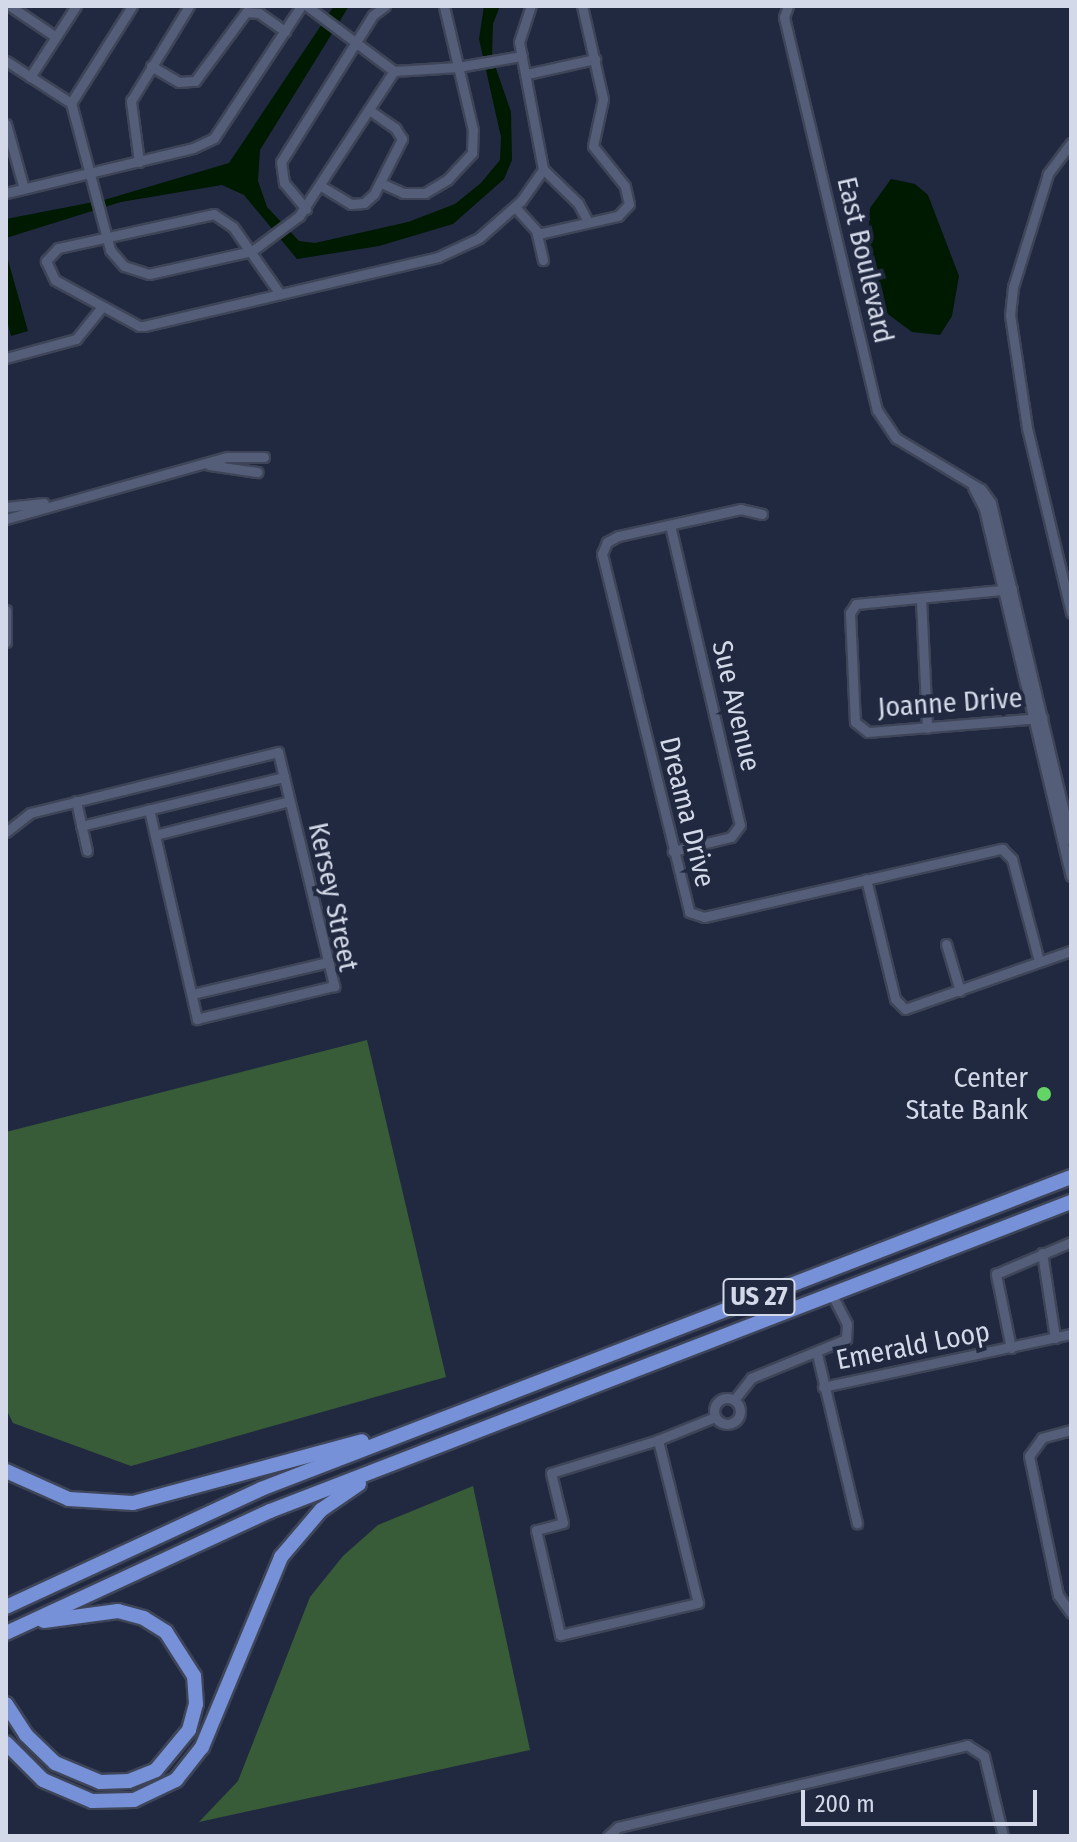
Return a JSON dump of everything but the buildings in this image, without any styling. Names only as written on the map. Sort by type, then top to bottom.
[{"type":"highway","name":"US 27","points":[[6,1607],[224,1504],[1071,1177]]},
{"type":"highway","name":"US 27","points":[[6,1633],[204,1538],[1071,1202]]},
{"type":"highway","points":[[6,1471],[77,1500],[147,1502],[447,1417]]},
{"type":"highway","points":[[6,1743],[43,1780],[85,1800],[134,1800],[166,1787],[202,1747],[269,1580],[298,1533],[346,1491],[481,1429]]},
{"type":"highway","points":[[6,1633],[88,1611],[144,1618],[183,1652],[194,1676],[196,1704],[189,1730],[171,1758],[147,1774],[110,1783],[79,1777],[55,1763],[26,1735],[6,1704]]},
{"type":"street","points":[[10,6],[56,37]]},
{"type":"street","points":[[30,77],[76,6]]},
{"type":"street","points":[[71,103],[132,6]]},
{"type":"street","points":[[139,162],[130,108],[151,66],[189,6]]},
{"type":"street","points":[[6,193],[193,148],[223,131],[301,6]]},
{"type":"street","points":[[307,6],[394,71],[485,64],[522,56]]},
{"type":"street","points":[[306,209],[284,183],[281,162],[357,42],[385,6]]},
{"type":"street","points":[[381,183],[403,193],[425,193],[447,180],[469,158],[474,136],[444,6]]},
{"type":"street","points":[[531,6],[520,30],[543,169],[578,203],[588,222]]},
{"type":"street","points":[[538,234],[621,214],[629,200],[593,146],[603,104],[582,6]]},
{"type":"street","name":"East Boulevard","points":[[788,6],[784,17],[877,410],[896,438],[986,493],[991,503],[1038,719]]},
{"type":"street","points":[[151,66],[179,82],[195,81],[246,12],[259,13],[285,31]]},
{"type":"street","points":[[527,74],[595,59]]},
{"type":"street","points":[[6,61],[71,103],[107,237],[118,261],[149,274],[252,251],[287,226],[306,209],[394,71]]},
{"type":"street","points":[[321,186],[356,205],[368,201],[381,183],[402,139],[395,128],[369,110]]},
{"type":"street","points":[[6,124],[24,189]]},
{"type":"street","points":[[1071,143],[1048,174],[1013,287],[1010,315],[1027,428],[1069,594],[1071,613]]},
{"type":"street","points":[[280,294],[230,223],[214,214],[58,248],[46,261],[52,277],[129,324],[144,326],[280,294],[445,255],[479,238],[515,207],[543,169]]},
{"type":"street","points":[[515,207],[538,234],[543,260]]},
{"type":"street","points":[[6,358],[76,339],[101,308]]},
{"type":"street","points":[[6,519],[51,503],[209,465],[227,457],[264,457]]},
{"type":"street","points":[[209,465],[257,472]]},
{"type":"street","points":[[6,507],[51,503]]},
{"type":"street","name":"Dreama Drive","points":[[762,514],[741,509],[611,538],[602,554],[689,912],[697,917],[1002,849],[1012,859],[1039,961]]},
{"type":"street","name":"Sue Avenue","points":[[670,525],[740,825],[731,837],[673,851]]},
{"type":"street","name":"Joanne Drive","points":[[1008,590],[864,601],[851,609],[855,722],[863,730],[1038,719]]},
{"type":"street","points":[[921,599],[927,728]]},
{"type":"street","points":[[6,610],[6,642]]},
{"type":"street","points":[[1038,719],[1071,841]]},
{"type":"street","points":[[1038,719],[1071,876]]},
{"type":"street","points":[[8,827],[30,813],[278,752],[284,777],[81,826]]},
{"type":"street","name":"Kersey Street","points":[[149,809],[197,1019],[334,986],[284,777]]},
{"type":"street","points":[[76,801],[87,851]]},
{"type":"street","points":[[155,835],[289,801]]},
{"type":"street","points":[[866,879],[895,999],[905,1009],[914,1009],[1071,951]]},
{"type":"street","points":[[946,944],[960,991]]},
{"type":"street","points":[[192,994],[328,962]]},
{"type":"street","name":"Emerald Loop","points":[[1011,1348],[996,1274],[1071,1242]]},
{"type":"street","points":[[1042,1253],[1055,1338]]},
{"type":"street","points":[[715,1417],[718,1401],[734,1400],[751,1378],[840,1344],[848,1330],[832,1294]]},
{"type":"street","name":"Emerald Loop","points":[[823,1387],[1071,1334]]},
{"type":"street","points":[[817,1354],[857,1523]]},
{"type":"street","points":[[715,1417],[725,1424],[738,1420],[741,1411],[734,1400]]},
{"type":"street","points":[[658,1440],[698,1603],[560,1635],[536,1530],[563,1523],[551,1473],[658,1440],[715,1417]]},
{"type":"street","points":[[1071,1430],[1042,1438],[1029,1456],[1058,1595],[1071,1613]]},
{"type":"street","points":[[608,1836],[618,1827],[967,1745],[984,1756],[1003,1836]]},
{"type":"green space","points":[[367,1040],[446,1377],[131,1466],[13,1423],[6,1409],[6,1132]]},
{"type":"green space","points":[[473,1486],[530,1750],[199,1822],[238,1781],[310,1597],[343,1556],[378,1525]]},
{"type":"shaded area","points":[[334,6],[349,6],[260,150],[258,181],[267,207],[299,241],[315,243],[408,222],[455,204],[481,183],[500,160],[501,137],[479,39],[484,6],[500,6],[493,24],[492,57],[511,112],[512,160],[504,179],[453,224],[379,246],[297,259],[244,195],[222,185],[121,202],[6,238],[6,219],[104,200],[229,163]]},
{"type":"shaded area","points":[[891,179],[915,184],[928,195],[959,276],[952,316],[940,335],[912,332],[865,297],[870,208]]},
{"type":"shaded area","points":[[6,253],[28,331],[11,336],[6,317]]},
{"type":"place","name":"Center State Bank","points":[[1044,1094]]}]
